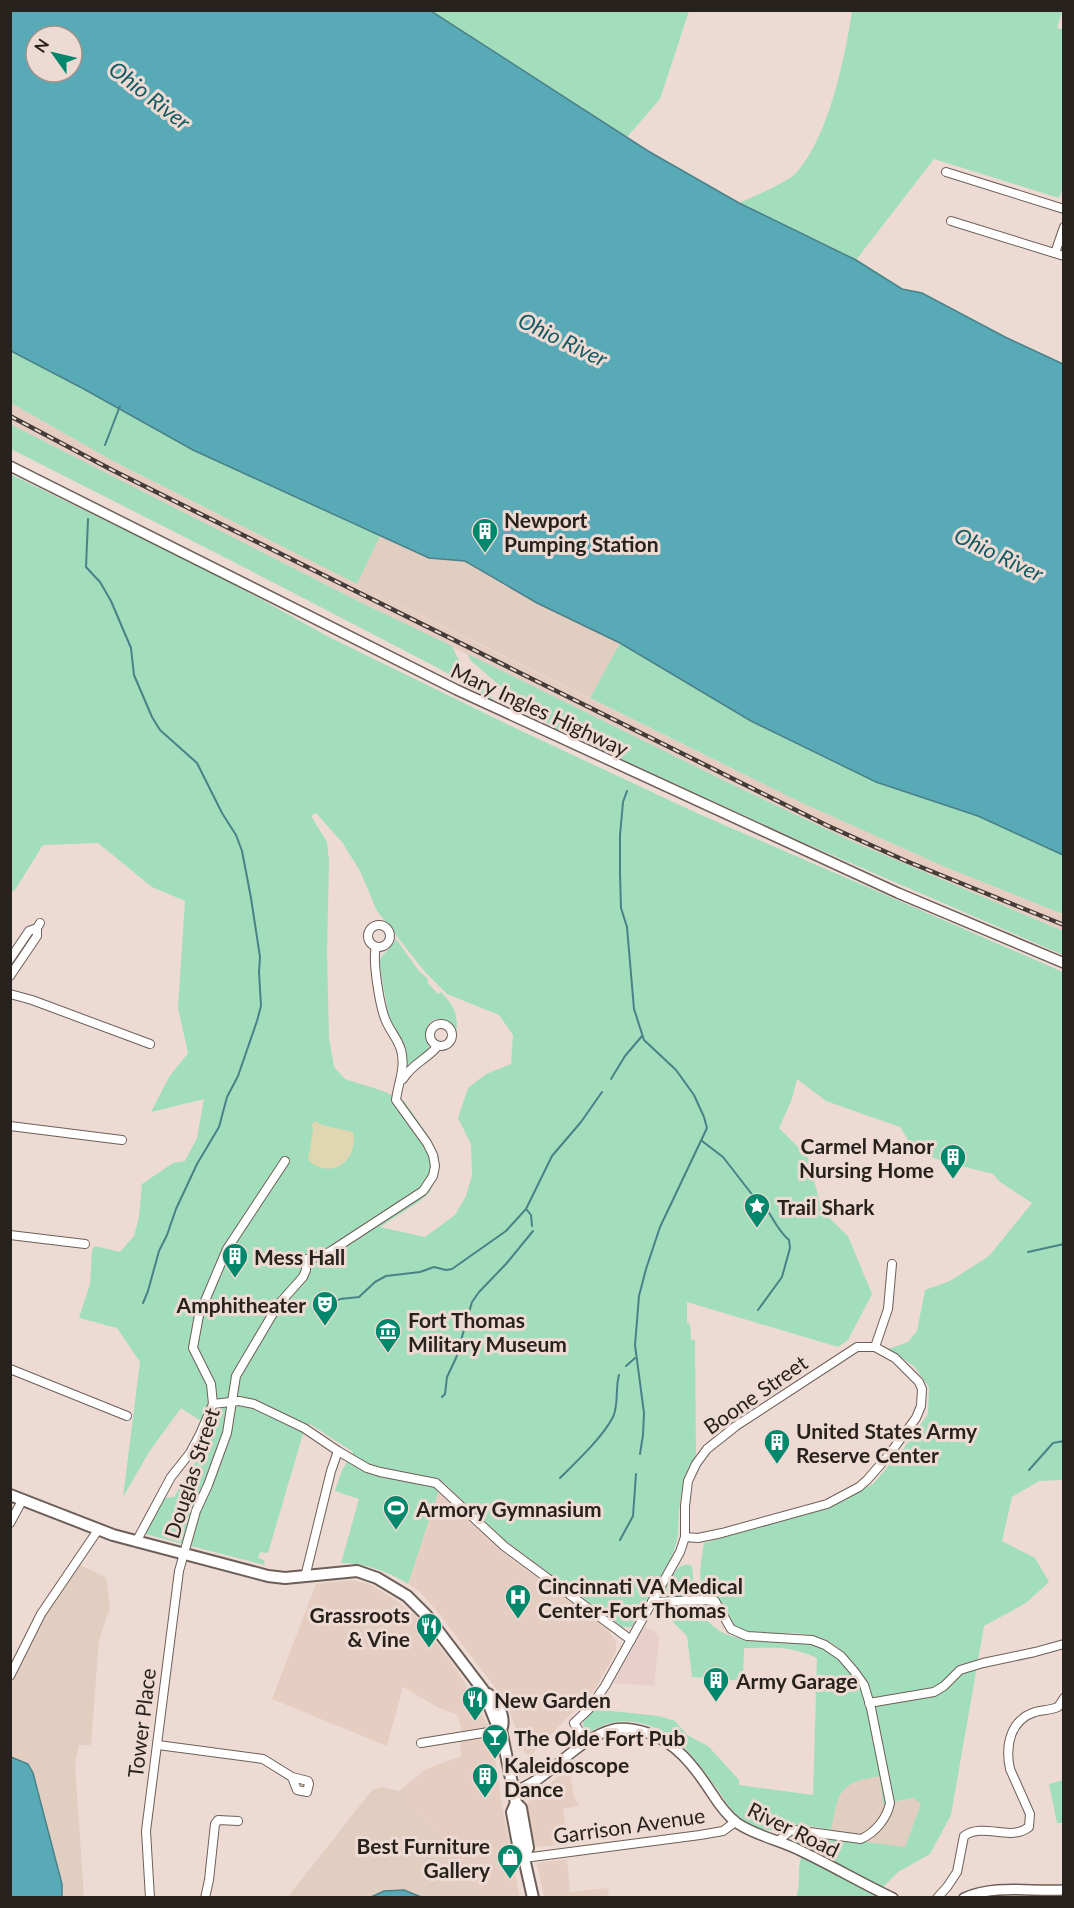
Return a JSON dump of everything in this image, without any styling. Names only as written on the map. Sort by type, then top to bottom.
[{"type":"main road","points":[[10,1495],[98,1530],[136,1542],[278,1578],[357,1571],[377,1578],[407,1596],[426,1615],[483,1690],[501,1730],[515,1797],[521,1808],[528,1848],[524,1858],[533,1898]]},
{"type":"street","points":[[946,172],[1064,209]]},
{"type":"street","points":[[951,220],[1059,254],[1064,227]]},
{"type":"street","name":"Mary Ingles Highway","points":[[10,466],[457,690],[859,876],[1064,963]]},
{"type":"street","points":[[10,959],[29,931],[38,926],[37,936],[10,976]]},
{"type":"street","points":[[376,947],[375,958],[381,1007],[402,1051],[402,1081]]},
{"type":"street","points":[[10,994],[150,1044]]},
{"type":"street","points":[[402,1081],[412,1066],[432,1052],[436,1048],[435,1045]]},
{"type":"street","name":"Douglas Street","points":[[184,1553],[196,1511],[227,1433],[236,1376],[278,1305],[303,1277],[306,1259],[322,1256],[409,1202],[423,1191],[433,1176],[435,1166],[427,1143],[396,1100],[402,1081]]},
{"type":"street","points":[[10,1126],[122,1140]]},
{"type":"street","points":[[136,1542],[171,1477],[190,1453],[213,1404],[211,1384],[193,1348],[199,1315],[227,1249],[285,1161]]},
{"type":"street","points":[[10,1235],[85,1244]]},
{"type":"street","points":[[586,1742],[574,1723],[597,1699],[680,1552],[685,1537],[698,1538],[722,1533],[827,1504],[859,1487],[867,1480],[916,1418],[922,1398],[919,1382],[895,1358],[875,1347],[888,1309],[892,1264]]},
{"type":"street","name":"Boone Street","points":[[685,1537],[688,1481],[696,1464],[707,1449],[725,1434],[856,1347],[875,1347]]},
{"type":"street","points":[[10,1369],[127,1416]]},
{"type":"street","points":[[213,1404],[245,1401],[304,1428],[338,1451],[376,1472],[436,1483],[504,1546],[631,1640]]},
{"type":"street","points":[[305,1577],[338,1451]]},
{"type":"street","points":[[10,1524],[23,1499]]},
{"type":"street","points":[[10,1676],[41,1614],[98,1530]]},
{"type":"street","name":"Tower Place","points":[[150,1898],[146,1831],[176,1592],[184,1553]]},
{"type":"street","points":[[652,1602],[715,1601],[731,1629],[747,1636],[812,1640],[825,1645],[841,1656],[864,1685],[890,1803],[889,1811],[883,1821],[861,1839],[795,1830],[790,1831],[778,1841]]},
{"type":"street","points":[[869,1703],[934,1692],[944,1686],[960,1670],[1064,1644]]},
{"type":"street","points":[[937,1898],[957,1872],[964,1836],[969,1832],[1021,1832],[1029,1827],[1030,1814],[1008,1761],[1009,1740],[1016,1725],[1023,1718],[1034,1712],[1058,1707],[1064,1698]]},
{"type":"street","name":"River Road","points":[[515,1797],[586,1742],[613,1730],[636,1729],[664,1740],[691,1763],[720,1805],[735,1822],[750,1831],[778,1841],[876,1894],[892,1898]]},
{"type":"street","points":[[421,1743],[501,1730]]},
{"type":"street","points":[[158,1745],[267,1761],[292,1777]]},
{"type":"street","points":[[205,1898],[216,1824],[222,1819],[238,1821]]},
{"type":"street","name":"Garrison Avenue","points":[[524,1858],[700,1835],[723,1831],[735,1822]]},
{"type":"street","points":[[964,1898],[981,1891],[999,1889],[1064,1890]]},
{"type":"shaded area","points":[[11,403],[113,461],[393,602],[800,802],[943,866],[1063,914],[1063,931],[849,840],[360,602],[29,435],[11,424]]},
{"type":"shaded area","points":[[477,526],[514,588],[537,603],[620,643],[590,698],[357,584],[380,536],[429,558]]},
{"type":"shaded area","name":"Cincinnati VA Medical Center-Fort Thomas","points":[[438,1493],[506,1555],[608,1630],[616,1642],[616,1652],[594,1691],[530,1756],[524,1752],[507,1703],[435,1609],[420,1592],[408,1584]]},
{"type":"shaded area","points":[[78,1564],[106,1577],[110,1608],[99,1640],[91,1745],[79,1745],[75,1764],[84,1897],[11,1898],[11,1686],[43,1616]]},
{"type":"shaded area","points":[[349,1580],[367,1583],[416,1616],[457,1670],[490,1729],[462,1734],[458,1715],[439,1708],[403,1687],[387,1746],[272,1699],[316,1584]]},
{"type":"shaded area","points":[[645,1626],[656,1632],[659,1637],[654,1686],[613,1683]]},
{"type":"shaded area","points":[[492,1734],[501,1800],[520,1897],[481,1897],[450,1852],[399,1791],[426,1769],[461,1756],[460,1739]]},
{"type":"shaded area","points":[[569,1768],[574,1796],[579,1806],[563,1809],[568,1844],[535,1847],[527,1803]]},
{"type":"shaded area","points":[[880,1775],[884,1804],[914,1798],[921,1804],[905,1848],[829,1837],[838,1795],[847,1785],[863,1778]]},
{"type":"shaded area","points":[[382,1787],[399,1791],[450,1852],[481,1897],[287,1898],[372,1790]]},
{"type":"shaded area","points":[[567,1859],[570,1892],[608,1888],[609,1897],[544,1897],[537,1863]]},
{"type":"green space","points":[[431,11],[689,11],[660,99],[627,137]]},
{"type":"green space","points":[[852,11],[1062,11],[1057,28],[1064,30],[1064,184],[1059,198],[934,159],[856,260],[739,203],[793,176],[808,156],[827,117],[834,95]]},
{"type":"green space","points":[[10,351],[193,450],[380,536],[357,584],[113,461],[11,403]]},
{"type":"green space","points":[[10,424],[360,602],[452,646],[463,669],[496,703],[440,669],[11,449]]},
{"type":"green space","points":[[10,474],[213,573],[329,637],[513,727],[699,814],[1063,972],[1063,1480],[1039,1481],[1012,1497],[1002,1541],[1035,1558],[1049,1582],[1026,1603],[984,1626],[951,1815],[930,1854],[898,1872],[882,1888],[791,1840],[791,1834],[798,1833],[905,1847],[921,1804],[913,1798],[883,1804],[880,1776],[856,1782],[843,1791],[836,1806],[831,1830],[796,1826],[765,1830],[751,1825],[737,1815],[688,1751],[668,1735],[644,1724],[629,1721],[601,1726],[588,1733],[584,1731],[583,1723],[593,1709],[659,1716],[675,1721],[687,1735],[708,1746],[739,1780],[739,1785],[813,1795],[817,1658],[790,1649],[744,1648],[743,1681],[692,1677],[687,1636],[671,1620],[654,1610],[674,1572],[686,1565],[692,1566],[694,1587],[700,1607],[708,1621],[720,1631],[733,1637],[817,1646],[835,1656],[854,1676],[860,1674],[841,1650],[822,1638],[800,1634],[745,1632],[719,1619],[708,1604],[701,1584],[704,1543],[837,1504],[873,1484],[904,1448],[928,1414],[929,1387],[914,1366],[888,1349],[908,1342],[917,1331],[925,1290],[950,1281],[989,1256],[1032,1203],[1000,1182],[993,1174],[945,1162],[915,1151],[900,1127],[826,1101],[797,1079],[792,1099],[779,1128],[808,1157],[822,1211],[848,1236],[872,1294],[848,1340],[838,1347],[687,1302],[687,1323],[690,1324],[691,1340],[695,1340],[696,1455],[684,1482],[678,1537],[670,1562],[632,1627],[622,1627],[503,1539],[444,1483],[438,1493],[408,1584],[376,1569],[359,1564],[341,1563],[359,1499],[335,1491],[342,1470],[353,1452],[310,1424],[302,1437],[268,1553],[260,1552],[258,1558],[264,1560],[265,1565],[145,1534],[163,1498],[174,1497],[214,1432],[181,1408],[149,1452],[123,1497],[140,1362],[117,1328],[79,1318],[90,1284],[92,1250],[95,1246],[120,1252],[134,1236],[139,1217],[142,1184],[173,1163],[185,1161],[197,1138],[204,1099],[151,1112],[169,1077],[188,1053],[178,1008],[185,901],[152,887],[98,843],[43,845],[15,890],[11,892]],"holes":[[[316,813],[342,842],[360,871],[377,911],[425,972],[447,994],[499,1015],[513,1035],[511,1064],[486,1074],[468,1088],[458,1118],[471,1144],[472,1175],[466,1196],[455,1215],[425,1237],[380,1227],[430,1192],[439,1171],[439,1157],[428,1135],[404,1101],[383,1091],[345,1079],[334,1067],[329,1037],[327,953],[329,861],[327,842],[311,816]]]},
{"type":"green space","points":[[620,643],[751,721],[978,816],[1063,855],[1063,914],[943,866],[800,802],[590,698]]},
{"type":"green space","points":[[468,654],[849,840],[1063,931],[1063,955],[800,841],[555,729],[470,660]]},
{"type":"green space","points":[[396,939],[419,971],[428,979],[427,982],[438,994],[441,992],[449,1002],[457,1022],[456,1034],[453,1027],[444,1020],[434,1020],[430,1023],[425,1036],[429,1046],[428,1051],[406,1066],[403,1045],[389,1018],[379,962]]},
{"type":"green space","points":[[1063,1780],[1063,1823],[1057,1823],[1049,1784]]},
{"type":"green space","points":[[802,1856],[881,1897],[796,1898]]},
{"type":"sand","points":[[315,1121],[322,1125],[353,1132],[352,1152],[341,1165],[326,1169],[308,1160],[312,1125]]},
{"type":"water","name":"Ohio River","points":[[10,11],[431,11],[648,151],[739,203],[856,260],[902,289],[922,293],[1005,337],[1063,364],[1063,855],[978,816],[876,782],[751,721],[620,643],[537,603],[465,561],[429,558],[193,450],[11,351]]},
{"type":"water","points":[[11,1757],[28,1764],[33,1773],[62,1884],[62,1897],[11,1897]]},
{"type":"water","points":[[404,1890],[421,1897],[371,1897],[384,1891]]},
{"type":"waterway","points":[[105,445],[120,406]]},
{"type":"waterway","points":[[88,519],[86,567],[100,582],[111,601],[131,648],[134,675],[152,717],[160,730],[197,763],[222,813],[236,835],[242,851],[260,957],[261,1006],[257,1021],[238,1076],[227,1097],[219,1127],[197,1164],[159,1251],[143,1303]]},
{"type":"waterway","points":[[627,791],[623,802],[620,835],[621,908],[627,927],[634,1009],[644,1040],[676,1070],[694,1095],[707,1128],[660,1227],[639,1296],[635,1345],[644,1413],[640,1454]]},
{"type":"waterway","points":[[611,1079],[625,1056],[642,1036]]},
{"type":"waterway","points":[[330,1305],[340,1299],[359,1297],[375,1282],[386,1276],[420,1272],[434,1267],[452,1269],[506,1231],[526,1209],[552,1156],[581,1122],[602,1092]]},
{"type":"waterway","points":[[702,1141],[723,1157],[789,1240],[790,1248],[782,1277],[758,1310]]},
{"type":"waterway","points":[[527,1210],[531,1215],[532,1226]]},
{"type":"waterway","points":[[442,1397],[445,1394],[447,1377],[456,1358],[472,1302],[533,1231]]},
{"type":"waterway","points":[[1028,1252],[1064,1244]]},
{"type":"waterway","points":[[626,1366],[635,1358]]},
{"type":"waterway","points":[[560,1478],[596,1441],[613,1417],[619,1375]]},
{"type":"waterway","points":[[1029,1470],[1053,1443],[1064,1441]]},
{"type":"waterway","points":[[620,1540],[633,1516],[636,1474]]},
{"type":"railway","points":[[10,416],[112,470],[826,825],[906,861],[1064,925]]},
{"type":"place","name":"Newport Pumping Station","points":[[485,554]]},
{"type":"place","name":"Carmel Manor Nursing Home","points":[[953,1180]]},
{"type":"place","name":"Trail Shark","points":[[757,1229]]},
{"type":"place","name":"Mess Hall","points":[[235,1279]]},
{"type":"place","name":"Amphitheater","points":[[325,1327]]},
{"type":"place","name":"Fort Thomas Military Museum","points":[[388,1354]]},
{"type":"place","name":"United States Army Reserve Center","points":[[777,1465]]},
{"type":"place","name":"Armory Gymnasium","points":[[396,1531]]},
{"type":"place","name":"Cincinnati VA Medical Center-Fort Thomas","points":[[518,1620]]},
{"type":"place","name":"Grassroots & Vine","points":[[429,1649]]},
{"type":"place","name":"Army Garage","points":[[716,1703]]},
{"type":"place","name":"New Garden","points":[[475,1722]]},
{"type":"place","name":"The Olde Fort Pub","points":[[495,1760]]},
{"type":"place","name":"Kaleidoscope Dance","points":[[485,1799]]},
{"type":"place","name":"Best Furniture Gallery","points":[[510,1880]]}]
